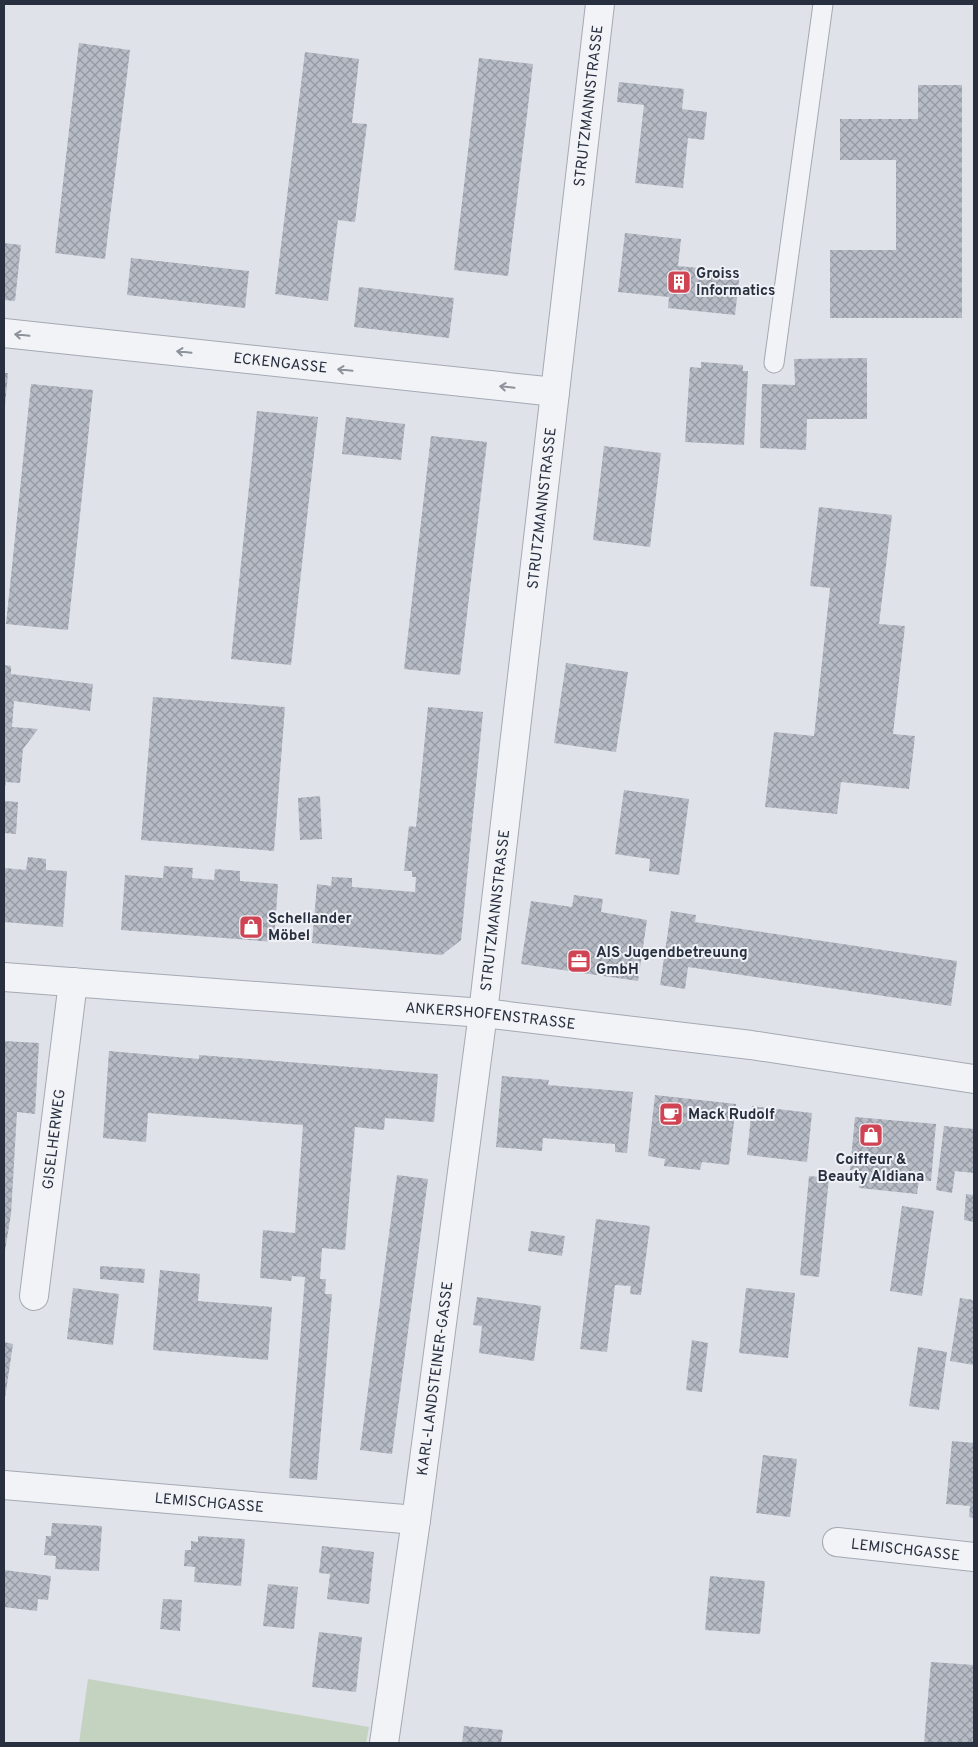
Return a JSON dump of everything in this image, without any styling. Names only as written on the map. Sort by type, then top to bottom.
[{"type":"street","name":"STRUTZMANNSTRASSE","points":[[483,1013],[600,4]]},
{"type":"street","name":"ECKENGASSE","points":[[4,333],[555,392]]},
{"type":"street","name":"ANKERSHOFENSTRASSE","points":[[4,977],[483,1013],[751,1045],[974,1079]]},
{"type":"street","name":"GISELHERWEG","points":[[34,1296],[73,982]]},
{"type":"street","name":"KARL-LANDSTEINER-GASSE","points":[[384,1743],[416,1520],[483,1013]]},
{"type":"street","name":"LEMISCHGASSE","points":[[4,1485],[416,1520]]},
{"type":"street","name":"LEMISCHGASSE","points":[[837,1542],[974,1557]]},
{"type":"lane","points":[[774,363],[823,4]]},
{"type":"green space","points":[[88,1679],[369,1727],[366,1743],[79,1743]]},
{"type":"building","points":[[79,43],[130,50],[105,259],[55,253]]},
{"type":"building","points":[[305,52],[359,59],[352,123],[367,124],[355,222],[338,220],[328,301],[275,294]]},
{"type":"building","points":[[479,58],[533,64],[508,276],[454,270]]},
{"type":"building","points":[[619,82],[684,89],[682,109],[707,112],[704,140],[688,138],[683,188],[635,183],[644,105],[617,102]]},
{"type":"building","points":[[918,85],[962,85],[962,318],[830,318],[830,250],[896,250],[896,160],[840,160],[840,119],[918,119]]},
{"type":"building","name":"Groiss Informatics","points":[[625,233],[681,239],[678,266],[740,272],[735,315],[668,308],[669,297],[618,292]]},
{"type":"building","points":[[4,243],[21,245],[15,301],[4,300]]},
{"type":"building","points":[[131,258],[249,271],[245,308],[127,295]]},
{"type":"building","points":[[359,287],[454,298],[449,338],[354,327]]},
{"type":"building","points":[[867,358],[867,419],[807,419],[806,450],[760,448],[762,384],[795,385],[794,359]]},
{"type":"building","points":[[701,362],[743,365],[743,371],[748,371],[744,445],[685,442],[690,367],[701,368]]},
{"type":"building","points":[[4,373],[8,373],[5,406],[4,406]]},
{"type":"building","points":[[31,384],[93,390],[68,630],[6,624]]},
{"type":"building","points":[[257,411],[318,417],[291,665],[231,659]]},
{"type":"building","points":[[346,417],[405,424],[401,460],[342,454]]},
{"type":"building","points":[[431,436],[487,442],[460,675],[404,669]]},
{"type":"building","points":[[604,446],[661,453],[650,547],[593,540]]},
{"type":"building","points":[[819,507],[892,515],[879,624],[905,626],[893,734],[915,736],[909,789],[841,782],[837,814],[765,807],[774,732],[814,736],[830,588],[810,586]]},
{"type":"building","points":[[566,663],[628,672],[616,752],[554,743]]},
{"type":"building","points":[[4,665],[11,666],[11,674],[93,684],[90,711],[14,701],[12,727],[38,729],[23,749],[20,783],[6,782],[5,787],[4,787]]},
{"type":"building","points":[[153,697],[285,707],[274,851],[141,840]]},
{"type":"building","points":[[428,707],[483,712],[461,940],[442,955],[312,943],[317,884],[331,886],[332,877],[352,878],[352,887],[415,892],[416,877],[412,877],[412,871],[404,871],[409,826],[416,827]]},
{"type":"building","points":[[624,790],[689,799],[679,875],[649,871],[650,859],[615,854]]},
{"type":"building","points":[[320,796],[322,839],[300,840],[298,798]]},
{"type":"building","points":[[4,801],[18,802],[16,834],[4,833]]},
{"type":"building","points":[[28,857],[46,859],[46,870],[67,871],[63,927],[4,922],[4,868],[26,870]]},
{"type":"building","points":[[164,866],[193,868],[192,878],[214,880],[215,869],[240,871],[240,881],[278,884],[274,942],[121,930],[125,875],[163,878]]},
{"type":"building","points":[[574,895],[603,899],[601,912],[647,920],[638,981],[521,964],[531,901],[572,907]]},
{"type":"building","points":[[671,911],[696,915],[695,922],[957,961],[951,1006],[688,967],[685,989],[660,985]]},
{"type":"building","points":[[4,1041],[39,1043],[35,1114],[17,1112],[11,1214],[5,1251]]},
{"type":"building","points":[[109,1051],[199,1059],[199,1055],[438,1074],[434,1122],[385,1118],[384,1130],[355,1127],[345,1250],[322,1248],[320,1279],[326,1279],[325,1294],[332,1294],[317,1480],[289,1478],[305,1277],[292,1276],[291,1281],[260,1278],[263,1230],[295,1233],[303,1125],[148,1113],[146,1142],[103,1138]]},
{"type":"building","points":[[502,1076],[549,1080],[548,1085],[633,1092],[627,1153],[615,1152],[615,1144],[543,1138],[542,1151],[496,1147]]},
{"type":"building","points":[[655,1095],[736,1104],[729,1165],[702,1162],[700,1170],[664,1166],[665,1159],[648,1156]]},
{"type":"building","points":[[752,1106],[812,1113],[807,1162],[747,1155]]},
{"type":"building","points":[[855,1117],[936,1124],[931,1181],[919,1180],[917,1194],[859,1188],[860,1171],[850,1170]]},
{"type":"building","points":[[944,1126],[974,1129],[974,1173],[955,1171],[952,1193],[936,1190]]},
{"type":"building","points":[[397,1175],[428,1179],[392,1454],[360,1450]]},
{"type":"building","points":[[809,1176],[829,1178],[819,1277],[800,1275]]},
{"type":"building","points":[[966,1194],[974,1195],[974,1222],[964,1220]]},
{"type":"building","points":[[902,1206],[934,1211],[922,1296],[890,1291]]},
{"type":"building","points":[[596,1219],[650,1226],[641,1295],[630,1294],[631,1286],[615,1285],[607,1352],[580,1349]]},
{"type":"building","points":[[531,1231],[565,1236],[562,1256],[528,1251]]},
{"type":"building","points":[[100,1266],[145,1269],[144,1283],[100,1279]]},
{"type":"building","points":[[160,1270],[200,1274],[198,1301],[272,1307],[268,1360],[153,1350]]},
{"type":"building","points":[[73,1288],[119,1294],[113,1345],[67,1339]]},
{"type":"building","points":[[746,1288],[795,1293],[788,1358],[739,1353]]},
{"type":"building","points":[[477,1297],[541,1306],[534,1361],[479,1353],[482,1326],[473,1325]]},
{"type":"building","points":[[960,1298],[974,1300],[974,1365],[950,1361]]},
{"type":"building","points":[[692,1340],[708,1343],[702,1392],[686,1390]]},
{"type":"building","points":[[4,1342],[13,1344],[5,1398],[4,1398]]},
{"type":"building","points":[[918,1347],[947,1352],[939,1410],[909,1406]]},
{"type":"building","points":[[952,1441],[974,1443],[974,1518],[969,1517],[970,1506],[946,1504]]},
{"type":"building","points":[[763,1455],[797,1459],[790,1517],[756,1513]]},
{"type":"building","points":[[52,1523],[102,1526],[99,1571],[55,1569],[56,1556],[44,1555],[46,1536],[51,1536]]},
{"type":"building","points":[[198,1536],[245,1539],[241,1586],[194,1582],[195,1567],[184,1566],[185,1550],[191,1550],[191,1541],[198,1542]]},
{"type":"building","points":[[322,1546],[374,1552],[369,1604],[327,1599],[330,1574],[319,1573]]},
{"type":"building","points":[[4,1570],[51,1576],[48,1600],[38,1599],[37,1611],[4,1607]]},
{"type":"building","points":[[710,1576],[765,1581],[760,1634],[705,1630]]},
{"type":"building","points":[[268,1584],[298,1587],[294,1629],[263,1626]]},
{"type":"building","points":[[163,1599],[182,1600],[180,1631],[160,1629]]},
{"type":"building","points":[[319,1632],[362,1637],[356,1692],[312,1687]]},
{"type":"building","points":[[931,1662],[974,1665],[974,1743],[924,1743]]},
{"type":"building","points":[[464,1726],[503,1730],[501,1743],[462,1743]]},
{"type":"place","name":"Groiss Informatics","points":[[679,282]]},
{"type":"place","name":"Schellander Möbel","points":[[251,927]]},
{"type":"place","name":"AIS Jugendbetreuung GmbH","points":[[579,961]]},
{"type":"place","name":"Mack Rudolf","points":[[671,1114]]},
{"type":"place","name":"Coiffeur & Beauty Aldiana","points":[[871,1135]]}]
